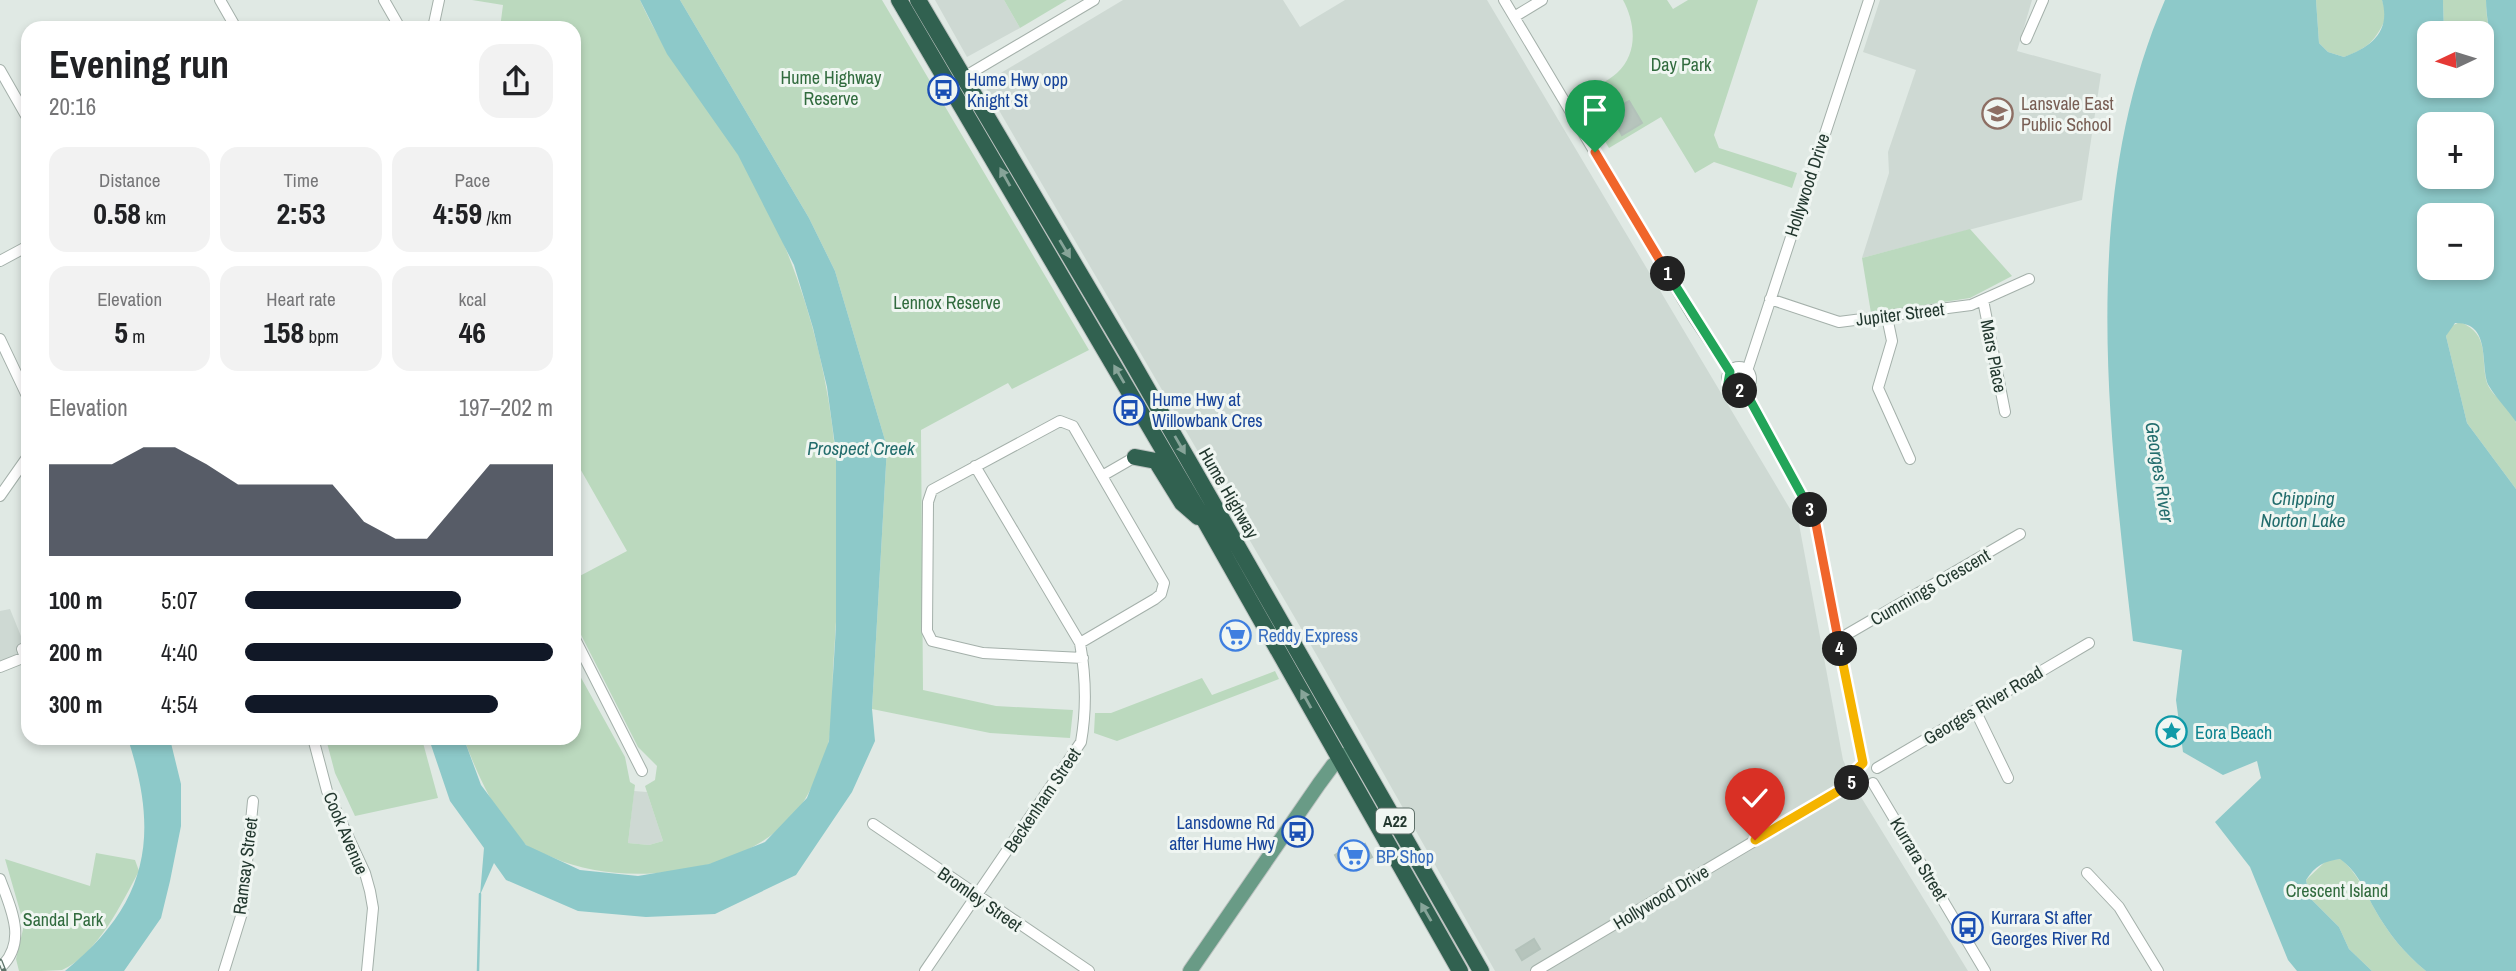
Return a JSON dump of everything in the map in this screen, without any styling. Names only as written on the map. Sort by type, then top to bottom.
[{"type":"highway","name":"Hume Highway","points":[[899,0],[1206,523],[1460,971]]},
{"type":"highway","name":"Hume Highway","points":[[918,0],[1481,971]]},
{"type":"highway","points":[[1149,426],[1146,442],[1135,457],[1156,461],[1182,503],[1206,523]]},
{"type":"main road","points":[[1190,971],[1339,758],[1355,750]]},
{"type":"street","points":[[220,0],[232,21]]},
{"type":"street","points":[[384,0],[396,21]]},
{"type":"street","points":[[434,21],[439,0]]},
{"type":"street","points":[[964,77],[1094,0]]},
{"type":"street","points":[[1504,0],[1693,317],[1730,372]]},
{"type":"street","points":[[1514,17],[1542,0]]},
{"type":"street","name":"Hollywood Drive","points":[[1747,371],[1869,0]]},
{"type":"street","points":[[2026,39],[2043,0]]},
{"type":"street","points":[[0,70],[21,107]]},
{"type":"street","points":[[0,261],[21,250]]},
{"type":"street","name":"Jupiter Street","points":[[1770,299],[1839,322],[1971,305],[2029,279]]},
{"type":"street","name":"Mars Place","points":[[1983,300],[2005,412]]},
{"type":"street","points":[[1887,317],[1892,341],[1878,388],[1910,459]]},
{"type":"street","points":[[0,339],[21,383]]},
{"type":"street","points":[[1740,368],[1747,371],[1750,381],[1744,389],[1737,391],[1730,387],[1727,379],[1730,372],[1740,368]]},
{"type":"street","points":[[1744,389],[1815,519],[1863,763]]},
{"type":"street","points":[[1080,643],[1155,599],[1161,594],[1164,583],[1073,426],[1060,421],[932,490],[928,502],[927,631],[932,641],[983,653],[1083,658]]},
{"type":"street","points":[[1102,476],[1135,457]]},
{"type":"street","points":[[0,496],[21,466]]},
{"type":"street","name":"Beckenham Street","points":[[925,971],[1081,742],[1086,717],[1080,643],[975,466]]},
{"type":"street","name":"Cummings Crescent","points":[[1839,639],[2020,534]]},
{"type":"street","name":"Georges River Road","points":[[1877,768],[2089,643]]},
{"type":"street","points":[[581,651],[642,771]]},
{"type":"street","points":[[0,667],[21,658]]},
{"type":"street","points":[[1976,712],[2008,778]]},
{"type":"street","name":"Cook Avenue","points":[[315,745],[327,791],[365,873],[370,891],[373,908],[367,971]]},
{"type":"street","points":[[1863,763],[1877,768],[1877,778],[1873,783],[1867,785],[1857,780],[1856,770],[1863,763]]},
{"type":"street","name":"Hollywood Drive","points":[[1536,971],[1857,780]]},
{"type":"street","name":"Kurrara Street","points":[[1873,783],[1985,971]]},
{"type":"street","name":"Ramsay Street","points":[[224,971],[242,913],[253,801]]},
{"type":"street","name":"Bromley Street","points":[[873,824],[1089,971]]},
{"type":"street","points":[[2087,873],[2119,907],[2158,971]]},
{"type":"street","points":[[0,879],[12,913],[16,940],[11,955],[0,968]]},
{"type":"shaded area","points":[[935,0],[1004,0],[1020,28],[967,57]]},
{"type":"shaded area","points":[[1123,0],[1283,0],[1300,27],[1345,0],[1487,0],[1799,524],[1843,760],[1861,797],[1968,971],[1495,971],[1316,654],[986,88],[989,80]]},
{"type":"shaded area","name":"Lansvale East Public School","points":[[1880,0],[2032,0],[2017,51],[2101,74],[2082,200],[1862,258],[1889,173],[1888,152],[1916,70],[1863,52]]},
{"type":"shaded area","points":[[10,609],[21,636],[21,654],[0,663],[0,611]]},
{"type":"shaded area","points":[[634,791],[647,792],[663,841],[649,845],[628,843]]},
{"type":"green space","points":[[472,0],[640,0],[661,40],[757,186],[790,258],[814,333],[823,372],[835,450],[838,504],[832,713],[828,747],[808,794],[788,821],[761,842],[729,858],[693,868],[656,873],[619,873],[585,868],[531,848],[514,833],[496,808],[467,745],[581,745],[581,678],[625,757],[630,782],[635,785],[628,843],[649,845],[663,841],[645,786],[655,780],[657,766],[638,747],[581,635],[581,575],[627,551],[581,470],[581,21],[501,21],[503,5]]},
{"type":"green space","points":[[680,0],[882,0],[1089,350],[1012,389],[1008,383],[921,430],[923,690],[996,706],[1073,710],[1070,738],[990,733],[872,709],[887,447],[835,271],[809,218]]},
{"type":"green space","points":[[1004,0],[1067,0],[1020,28]]},
{"type":"green space","name":"Day Park","points":[[1623,0],[1667,0],[1673,9],[1688,0],[1758,0],[1714,135],[1719,148],[1797,173],[1792,188],[1714,162],[1695,173],[1661,117],[1609,148],[1578,96],[1617,73],[1629,56],[1632,27]]},
{"type":"green space","points":[[2316,0],[2382,0],[2387,16],[2371,42],[2344,57],[2328,52],[2319,43]]},
{"type":"green space","points":[[2443,0],[2486,0],[2487,21],[2444,21]]},
{"type":"green space","points":[[1970,229],[2012,276],[1970,298],[1871,313],[1862,258]]},
{"type":"green space","points":[[2460,322],[2470,327],[2480,340],[2487,383],[2514,417],[2516,489],[2467,423],[2446,336],[2451,326]]},
{"type":"green space","points":[[1275,671],[1279,679],[1117,741],[1094,733],[1095,713],[1111,713],[1202,678],[1212,695]]},
{"type":"green space","points":[[328,745],[424,745],[438,798],[355,816],[335,773]]},
{"type":"green space","name":"Sandal Park","points":[[96,853],[135,860],[139,871],[107,927],[86,953],[62,970],[19,971],[16,959],[24,925],[5,859],[90,886]]},
{"type":"green space","name":"Crescent Island","points":[[2341,859],[2356,876],[2391,934],[2426,971],[2372,971],[2349,949],[2339,927],[2310,898],[2306,880],[2327,860]]},
{"type":"water","name":"Prospect Creek","points":[[640,0],[680,0],[809,218],[835,271],[887,447],[872,709],[875,741],[852,792],[796,875],[715,914],[646,917],[578,911],[506,880],[494,863],[480,895],[484,848],[450,801],[431,745],[466,745],[481,785],[526,845],[580,870],[638,876],[709,864],[765,842],[807,798],[829,741],[836,626],[836,453],[827,387],[794,265],[738,155],[667,54]]},
{"type":"water","name":"Chipping Norton Lake","points":[[2165,0],[2316,0],[2319,43],[2328,52],[2344,57],[2371,43],[2377,36],[2384,21],[2382,0],[2443,0],[2444,21],[2417,21],[2417,98],[2494,98],[2494,21],[2488,21],[2486,0],[2516,0],[2516,422],[2489,386],[2480,338],[2475,330],[2455,323],[2446,336],[2467,423],[2516,489],[2516,971],[2426,971],[2391,934],[2356,875],[2340,859],[2320,865],[2309,875],[2306,880],[2310,898],[2339,927],[2349,949],[2372,971],[2297,971],[2288,960],[2250,867],[2215,822],[2261,778],[2257,761],[2223,775],[2183,752],[2176,700],[2182,650],[2133,641],[2116,480],[2107,317],[2110,236],[2120,155],[2138,77]]},
{"type":"water","points":[[130,745],[171,745],[181,784],[181,826],[161,918],[124,971],[65,971],[93,946],[130,894],[140,867],[144,838],[138,774]]},
{"type":"building","points":[[1629,101],[1642,123],[1622,135],[1609,112]]},
{"type":"building","name":"BP Shop","points":[[1365,844],[1372,857],[1351,869],[1345,858],[1339,862],[1335,855],[1348,847],[1351,852]]},
{"type":"building","points":[[1534,939],[1540,949],[1522,960],[1516,950]]},
{"type":"waterway","points":[[478,971],[480,894]]},
{"type":"railway","points":[[0,961],[4,971]]},
{"type":"place","name":"Hume Hwy opp Knight St","points":[[944,89]]},
{"type":"place","name":"Lansvale East Public School","points":[[1998,113]]},
{"type":"place","name":"Hume Hwy at Willowbank Cres","points":[[1129,409]]},
{"type":"place","name":"Reddy Express","points":[[1235,635]]},
{"type":"place","name":"Eora Beach","points":[[2172,732]]},
{"type":"place","name":"Lansdowne Rd after Hume Hwy","points":[[1298,832]]},
{"type":"place","name":"BP Shop","points":[[1353,856]]},
{"type":"place","name":"Kurrara St after Georges River Rd","points":[[1968,927]]},
{"type":"route","points":[[1595,152],[1693,317],[1730,372],[1727,379],[1730,387],[1737,391],[1744,389],[1815,519],[1863,763],[1856,770],[1857,780],[1755,840]]},
{"type":"park label","name":"Hume Highway Reserve","points":[[831,87]]},
{"type":"park label","name":"Lennox Reserve","points":[[947,302]]},
{"type":"water label","name":"Georges River","points":[[2160,472]]}]
